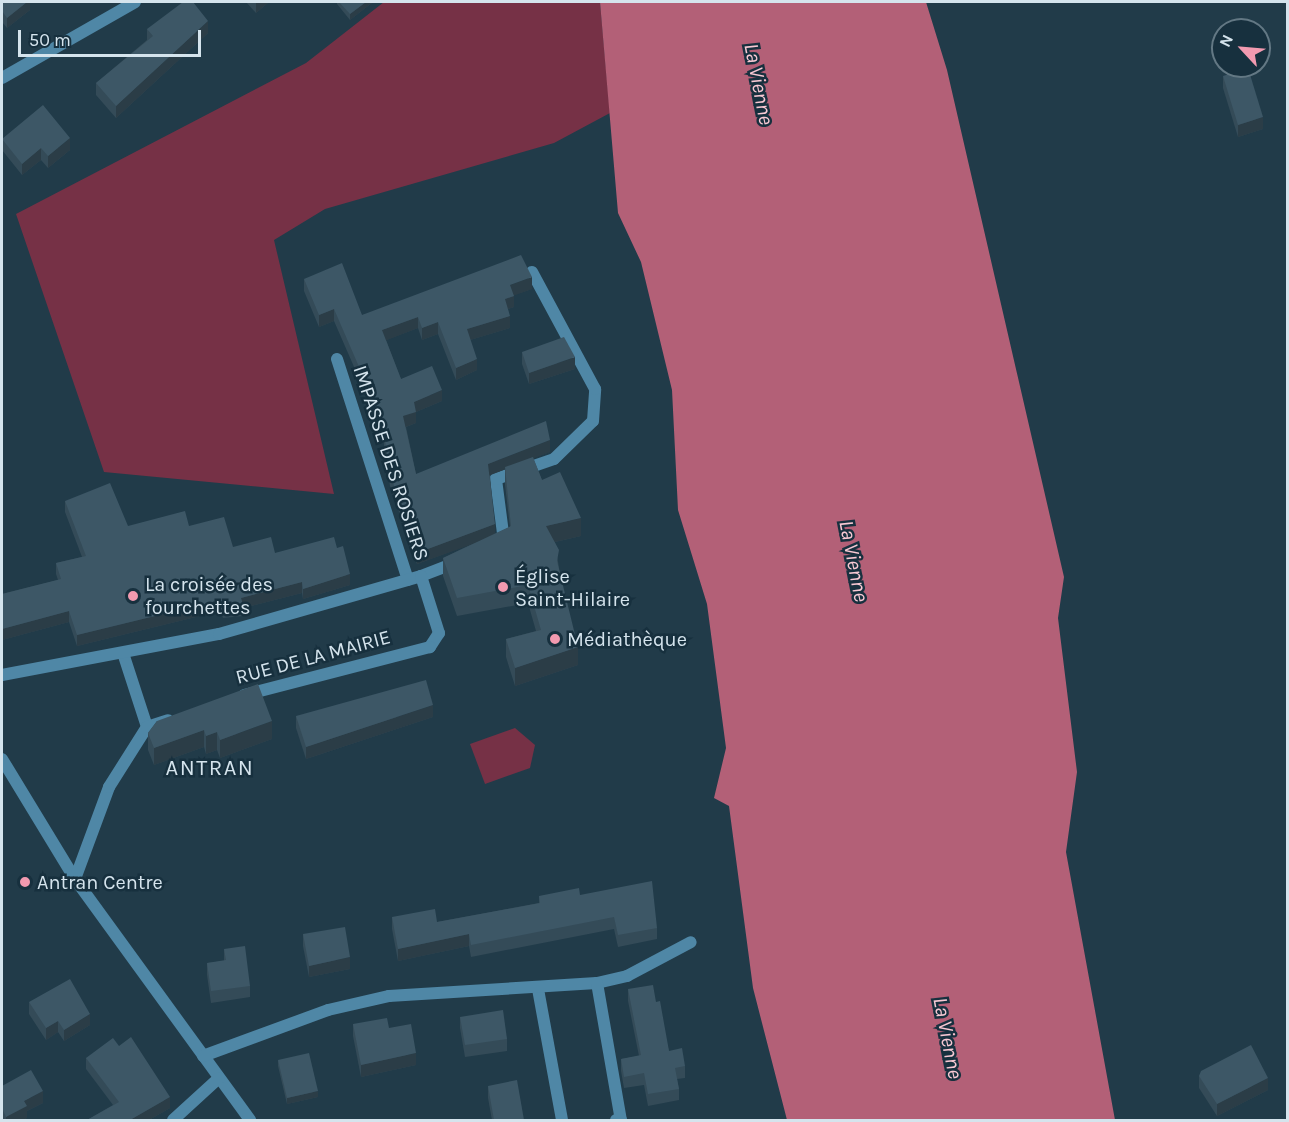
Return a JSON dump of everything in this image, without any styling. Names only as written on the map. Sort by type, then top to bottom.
[{"type":"street","points":[[2,78],[135,2]]},
{"type":"street","points":[[487,549],[504,541],[496,479],[554,459],[593,421],[596,389],[532,272]]},
{"type":"street","name":"IMPASSE DES ROSIERS","points":[[337,359],[408,580]]},
{"type":"street","points":[[2,675],[219,634],[408,580],[470,558]]},
{"type":"street","name":"RUE DE LA MAIRIE","points":[[236,698],[285,682],[430,647],[439,633],[421,576]]},
{"type":"street","points":[[123,653],[147,727]]},
{"type":"street","points":[[75,879],[109,787],[147,727],[180,716]]},
{"type":"street","points":[[2,759],[75,879],[250,1120]]},
{"type":"street","points":[[203,1056],[328,1010],[389,996],[538,989],[597,983],[627,976],[691,942]]},
{"type":"street","points":[[597,983],[621,1120],[616,1120]]},
{"type":"street","points":[[538,989],[562,1120]]},
{"type":"street","points":[[173,1120],[219,1078]]},
{"type":"shaded area","points":[[384,2],[600,2],[610,113],[554,143],[325,209],[274,240],[334,494],[104,472],[16,214],[306,63]]},
{"type":"shaded area","points":[[515,728],[535,745],[530,768],[485,784],[470,744]]},
{"type":"water","name":"La Vienne","points":[[600,2],[926,2],[947,70],[1064,577],[1058,618],[1077,772],[1066,852],[1115,1120],[787,1120],[753,988],[729,806],[714,798],[726,748],[707,604],[678,510],[672,390],[641,262],[618,213]]},
{"type":"building","points":[[2,2],[27,2],[7,18],[2,11]]},
{"type":"building","points":[[183,2],[193,2],[208,21],[116,106],[96,83],[153,36],[147,29]]},
{"type":"building","points":[[339,2],[366,2],[350,14]]},
{"type":"building","points":[[1224,78],[1251,78],[1263,117],[1238,125]]},
{"type":"building","points":[[43,105],[70,138],[48,156],[41,148],[22,164],[2,139]]},
{"type":"building","points":[[521,255],[532,277],[510,285],[514,296],[505,299],[510,316],[467,329],[477,359],[456,368],[438,322],[422,328],[418,317],[382,330],[401,379],[432,366],[442,390],[414,402],[416,412],[403,416],[416,474],[546,421],[550,440],[488,464],[495,524],[417,553],[390,474],[382,420],[334,309],[319,315],[304,279],[342,263],[362,315]]},
{"type":"building","points":[[564,337],[575,357],[529,373],[522,352]]},
{"type":"building","points":[[533,457],[542,480],[560,472],[581,518],[546,526],[559,550],[557,561],[578,647],[515,668],[506,639],[541,630],[528,585],[457,598],[443,558],[511,526],[505,467]]},
{"type":"building","points":[[110,483],[128,526],[185,511],[189,526],[224,517],[233,547],[271,537],[275,553],[334,537],[337,548],[343,546],[350,574],[303,589],[302,582],[241,598],[243,605],[223,608],[221,602],[200,605],[77,635],[69,611],[2,629],[2,594],[61,579],[56,563],[86,556],[65,501]]},
{"type":"building","points":[[426,680],[433,705],[306,747],[296,716]]},
{"type":"building","points":[[258,684],[272,721],[220,740],[217,732],[206,736],[204,730],[154,748],[148,733],[157,721]]},
{"type":"building","points":[[652,881],[657,928],[618,935],[614,917],[471,945],[469,934],[398,949],[392,917],[435,909],[437,922],[540,903],[539,896],[579,888],[580,895]]},
{"type":"building","points":[[345,927],[350,957],[309,966],[303,934]]},
{"type":"building","points":[[245,946],[250,986],[211,991],[207,963],[226,960],[224,949]]},
{"type":"building","points":[[70,979],[90,1014],[64,1030],[58,1021],[46,1028],[29,1002]]},
{"type":"building","points":[[653,985],[656,1002],[660,1001],[669,1051],[682,1048],[685,1066],[675,1068],[679,1089],[648,1094],[644,1073],[624,1077],[621,1059],[641,1055],[628,989]]},
{"type":"building","points":[[503,1010],[507,1039],[465,1045],[460,1017]]},
{"type":"building","points":[[387,1018],[389,1028],[411,1024],[416,1053],[361,1065],[353,1024]]},
{"type":"building","points":[[131,1037],[170,1097],[130,1120],[87,1120],[119,1102],[86,1058],[113,1038],[119,1046]]},
{"type":"building","points":[[1251,1045],[1268,1078],[1217,1104],[1199,1076],[1201,1071]]},
{"type":"building","points":[[309,1053],[318,1091],[287,1098],[278,1060]]},
{"type":"building","points":[[31,1070],[43,1091],[24,1101],[27,1106],[6,1117],[2,1108],[2,1086]]},
{"type":"building","points":[[517,1080],[524,1120],[494,1120],[488,1086]]},
{"type":"place","name":"Église Saint-Hilaire","points":[[503,587]]},
{"type":"place","name":"La croisée des fourchettes","points":[[133,596]]},
{"type":"place","name":"Médiathèque","points":[[555,639]]},
{"type":"place","name":"Antran Centre","points":[[25,882]]},
{"type":"district","name":"ANTRAN","points":[[210,769]]}]
